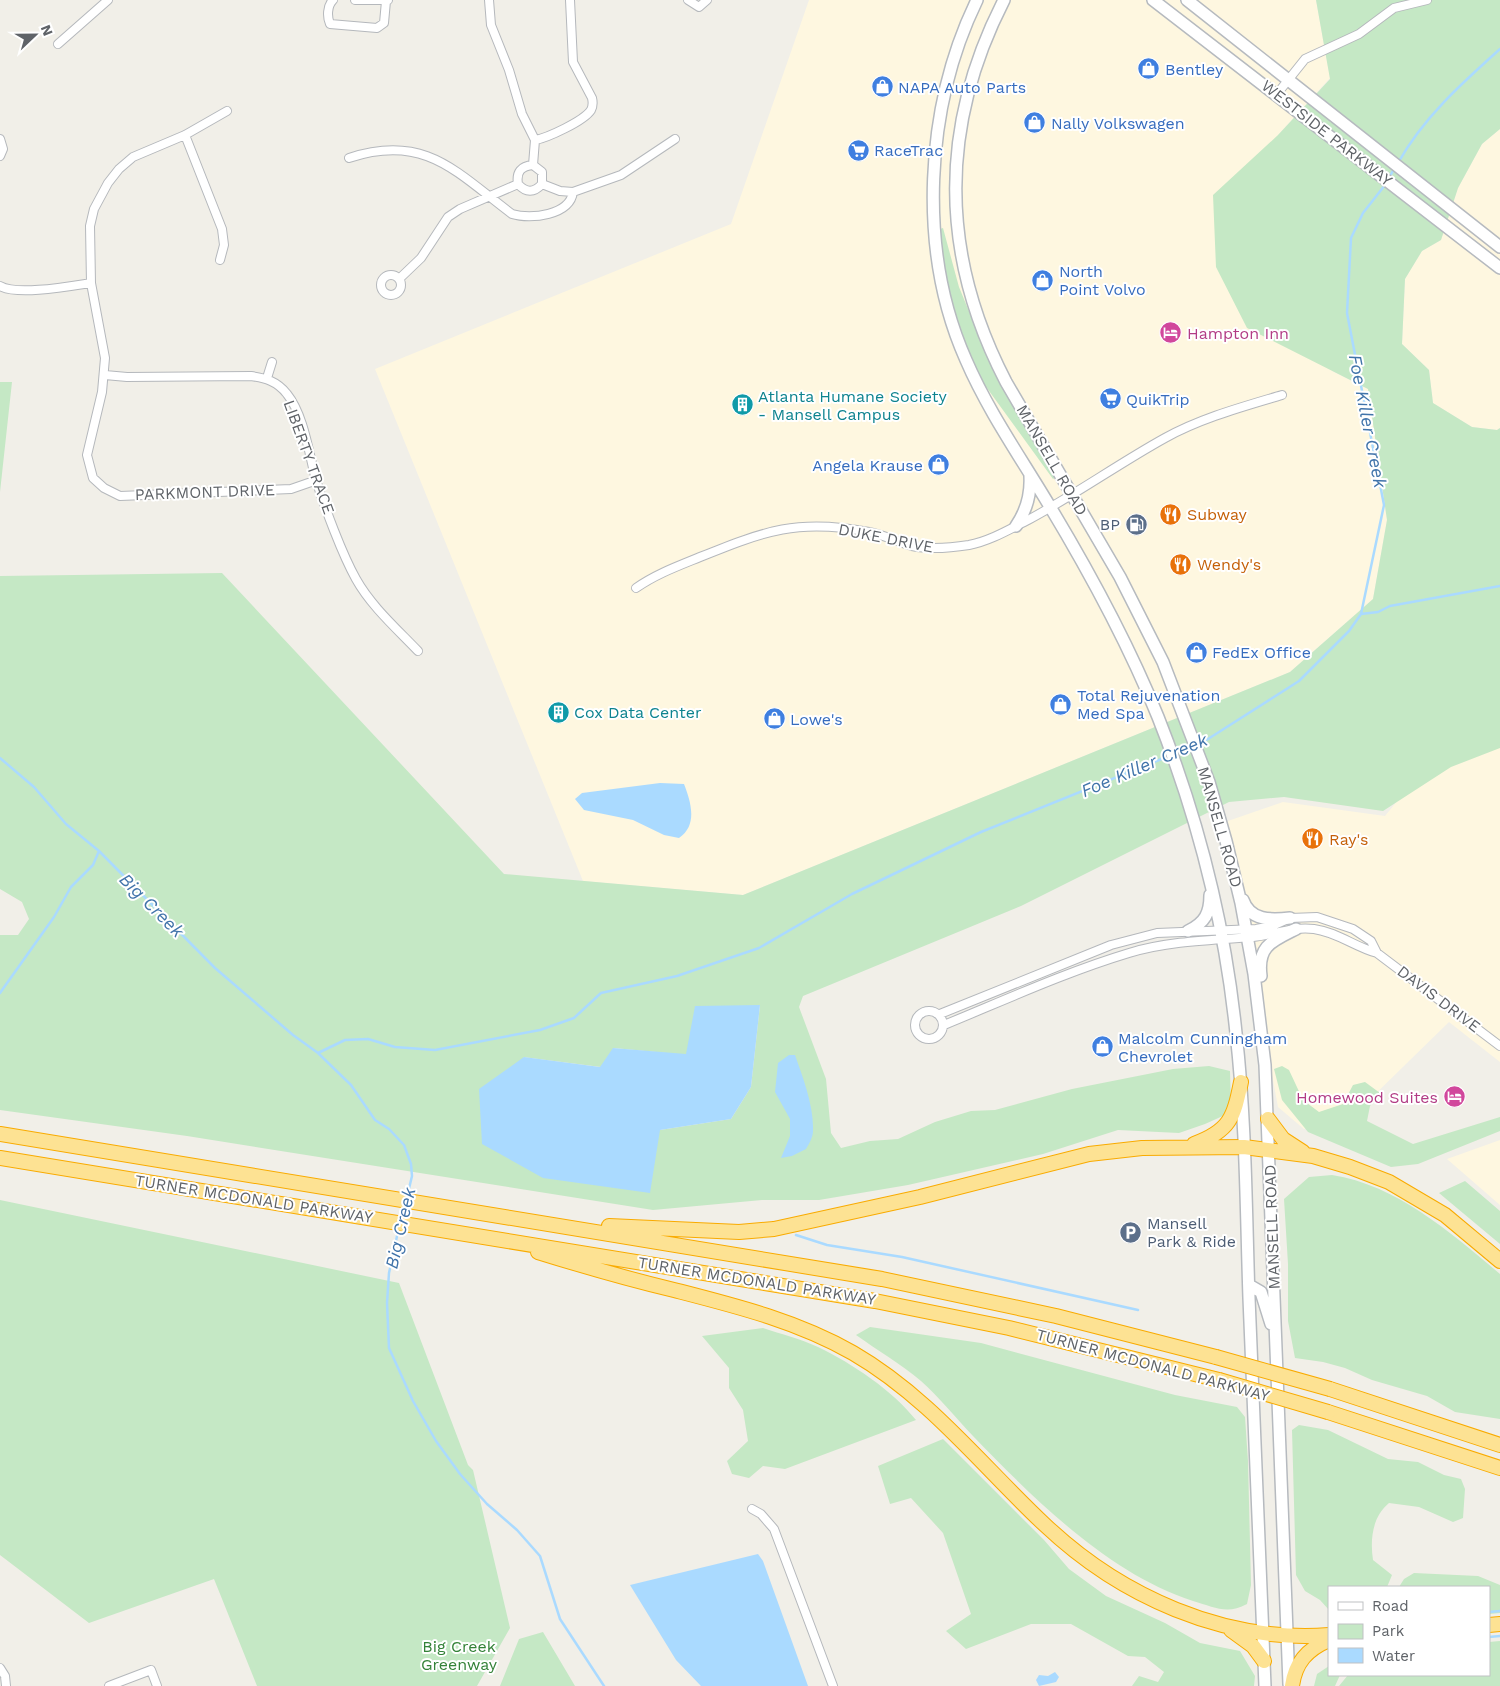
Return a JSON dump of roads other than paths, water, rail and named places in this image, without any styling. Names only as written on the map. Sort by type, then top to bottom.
[{"type":"highway","points":[[1184,1147],[1212,1137],[1227,1125],[1235,1111],[1241,1082]]},
{"type":"highway","points":[[1268,1119],[1283,1139],[1313,1156]]},
{"type":"highway","name":"TURNER MCDONALD PARKWAY","points":[[0,1134],[794,1263],[924,1287],[1100,1326],[1216,1357],[1330,1390],[1500,1445]]},
{"type":"highway","points":[[550,1224],[739,1232],[774,1229],[920,1197],[1089,1154],[1142,1148],[1244,1147],[1313,1156],[1369,1174],[1407,1191],[1445,1215],[1500,1261]]},
{"type":"highway","name":"TURNER MCDONALD PARKWAY","points":[[0,1158],[919,1309],[1042,1336],[1219,1380],[1328,1412],[1500,1468]]},
{"type":"highway","points":[[490,1237],[596,1270],[759,1312],[798,1326],[836,1344],[884,1373],[924,1404],[1043,1524],[1079,1554],[1120,1581],[1154,1600],[1184,1613],[1226,1627],[1287,1637],[1328,1635]]},
{"type":"highway","points":[[1226,1627],[1246,1641],[1264,1661]]},
{"type":"highway","points":[[1291,1686],[1293,1675],[1302,1658],[1311,1649],[1328,1640]]},
{"type":"main road","name":"MANSELL ROAD","points":[[977,0],[954,55],[946,81],[935,139],[934,195],[937,248],[948,308],[965,358],[988,404],[1094,581],[1156,713],[1184,789],[1209,876],[1221,934],[1233,1006],[1241,1082],[1265,1686]]},
{"type":"main road","name":"MANSELL ROAD","points":[[1004,0],[990,28],[972,80],[955,160],[955,209],[971,296],[989,348],[1006,382],[1073,495],[1134,605],[1163,662],[1180,703],[1208,782],[1234,871],[1247,933],[1261,1024],[1268,1119],[1287,1637],[1291,1686]]},
{"type":"main road","name":"WESTSIDE PARKWAY","points":[[1153,0],[1500,268]]},
{"type":"main road","name":"WESTSIDE PARKWAY","points":[[1187,0],[1287,81],[1500,247]]},
{"type":"main road","points":[[1016,526],[1024,514],[1031,492],[1030,474]]},
{"type":"main road","points":[[1234,871],[1248,909],[1262,918],[1290,918]]},
{"type":"main road","points":[[1188,930],[1203,921],[1208,911],[1209,876]]},
{"type":"main road","points":[[1261,1024],[1265,1006],[1260,957],[1270,943],[1296,929]]},
{"type":"main road","points":[[1249,1286],[1256,1287],[1264,1298],[1276,1345]]},
{"type":"street","points":[[58,44],[108,0]]},
{"type":"street","points":[[333,0],[330,4],[328,19],[330,24],[377,28],[384,23],[387,0],[355,0]]},
{"type":"street","points":[[489,0],[491,25],[509,70],[522,114],[534,140],[533,165]]},
{"type":"street","points":[[534,140],[553,135],[588,113],[593,105],[592,98],[573,62],[570,0]]},
{"type":"street","points":[[688,0],[699,7],[707,0]]},
{"type":"street","points":[[1277,94],[1305,59],[1315,53],[1342,44],[1394,8],[1427,0]]},
{"type":"street","name":"PARKMONT DRIVE","points":[[227,111],[185,135],[133,158],[119,169],[108,183],[94,210],[90,226],[91,283],[102,339],[104,375],[87,455],[93,478],[104,488],[120,496],[292,489],[316,480]]},
{"type":"street","points":[[185,135],[222,229],[224,245],[220,260]]},
{"type":"street","points":[[0,139],[3,149],[0,156]]},
{"type":"street","points":[[542,184],[560,191],[573,192],[620,175],[675,139]]},
{"type":"street","points":[[349,158],[384,150],[420,153],[450,166],[512,214],[530,217],[566,208],[572,201],[573,192]]},
{"type":"street","points":[[533,165],[542,172],[542,184],[536,190],[530,192],[518,184],[517,177],[520,170],[525,166],[533,165]]},
{"type":"street","points":[[398,279],[421,258],[448,217],[460,209],[518,184]]},
{"type":"street","points":[[0,286],[5,289],[34,290],[91,283]]},
{"type":"street","points":[[104,375],[127,377],[251,376],[267,378],[272,362]]},
{"type":"street","name":"LIBERTY TRACE","points":[[267,378],[280,387],[292,401],[308,444],[316,480],[356,579],[366,594],[418,652]]},
{"type":"street","name":"DUKE DRIVE","points":[[636,588],[652,576],[744,539],[777,529],[813,525],[839,528],[871,532],[914,546],[942,549],[972,544],[1016,526],[1051,508],[1166,438],[1218,415],[1282,396]]},
{"type":"street","name":"DAVIS DRIVE","points":[[1247,933],[1272,926],[1290,918],[1316,918],[1334,922],[1363,936],[1371,941],[1377,953]]},
{"type":"street","points":[[1332,933],[1334,922]]},
{"type":"street","name":"DAVIS DRIVE","points":[[1247,933],[1315,929],[1332,933],[1364,949],[1377,953],[1500,1046]]},
{"type":"street","points":[[940,1014],[944,1024],[943,1030],[935,1038],[924,1038],[917,1032],[915,1023],[919,1014],[929,1010],[940,1014],[1125,940],[1188,930],[1221,934],[1247,933]]},
{"type":"street","points":[[944,1024],[1087,967],[1129,953],[1221,934]]},
{"type":"street","points":[[752,1509],[761,1514],[774,1529],[833,1686]]},
{"type":"street","points":[[0,1668],[5,1676],[6,1686]]},
{"type":"street","points":[[109,1686],[151,1670],[157,1686]]},
{"type":"water","points":[[660,783],[684,784],[687,791],[691,806],[691,820],[685,833],[679,838],[664,835],[633,820],[584,810],[575,799],[582,793]]},
{"type":"water","points":[[760,1005],[751,1087],[731,1119],[660,1130],[650,1193],[543,1178],[482,1144],[479,1089],[524,1057],[600,1067],[613,1048],[686,1054],[695,1006]]},
{"type":"water","points":[[789,1055],[795,1055],[810,1102],[813,1133],[806,1149],[792,1156],[781,1158],[790,1136],[790,1119],[775,1092],[778,1063]]},
{"type":"water","points":[[758,1554],[763,1561],[808,1686],[701,1686],[676,1660],[630,1585]]},
{"type":"water","points":[[1055,1672],[1059,1677],[1056,1682],[1039,1686],[1036,1680],[1039,1675],[1048,1676]]},
{"type":"waterway","name":"Foe Killer Creek","points":[[1398,163],[1431,116],[1500,49]]},
{"type":"waterway","name":"Foe Killer Creek","points":[[1389,178],[1395,167]]},
{"type":"waterway","name":"Foe Killer Creek","points":[[1197,744],[1208,739],[1299,681],[1349,631],[1361,614],[1384,505],[1347,313],[1351,238],[1363,213],[1385,185]]},
{"type":"waterway","points":[[1361,614],[1378,612],[1390,606],[1500,586]]},
{"type":"waterway","name":"Foe Killer Creek","points":[[1176,753],[1192,746]]},
{"type":"waterway","name":"Foe Killer Creek","points":[[318,1053],[345,1040],[368,1039],[395,1047],[435,1050],[540,1030],[574,1018],[601,993],[677,976],[759,948],[852,894],[981,832],[1169,756]]},
{"type":"waterway","name":"Big Creek","points":[[0,758],[34,787],[66,824],[99,851],[215,968],[293,1035],[318,1053],[351,1085],[375,1120],[389,1129],[404,1145],[411,1164],[412,1176],[407,1197]]},
{"type":"waterway","points":[[0,993],[54,917],[71,887],[93,865],[99,851]]},
{"type":"waterway","name":"Big Creek","points":[[401,1219],[405,1205]]},
{"type":"waterway","name":"Big Creek","points":[[399,1227],[389,1273],[387,1303],[389,1348],[413,1401],[436,1441],[460,1474],[487,1504],[517,1530],[540,1556],[560,1619],[604,1686]]},
{"type":"waterway","points":[[796,1235],[827,1245],[902,1257],[1138,1310]]},
{"type":"waterway","points":[[1490,1612],[1500,1611]]},
{"type":"waterway","points":[[1490,1637],[1500,1636]]},
{"type":"place","name":"Bentley","points":[[1149,69]]},
{"type":"place","name":"NAPA Auto Parts","points":[[882,87]]},
{"type":"place","name":"Nally Volkswagen","points":[[1035,123]]},
{"type":"place","name":"RaceTrac","points":[[858,150]]},
{"type":"place","name":"North Point Volvo","points":[[1043,280]]},
{"type":"place","name":"Hampton Inn","points":[[1171,333]]},
{"type":"place","name":"QuikTrip","points":[[1110,399]]},
{"type":"place","name":"Atlanta Humane Society - Mansell Campus","points":[[742,405]]},
{"type":"place","name":"Angela Krause","points":[[939,465]]},
{"type":"place","name":"Subway","points":[[1171,514]]},
{"type":"place","name":"BP","points":[[1136,524]]},
{"type":"place","name":"Wendy's","points":[[1181,564]]},
{"type":"place","name":"FedEx Office","points":[[1196,652]]},
{"type":"place","name":"Total Rejuvenation Med Spa","points":[[1061,704]]},
{"type":"place","name":"Cox Data Center","points":[[558,712]]},
{"type":"place","name":"Lowe's","points":[[774,719]]},
{"type":"place","name":"Ray's","points":[[1313,839]]},
{"type":"place","name":"Malcolm Cunningham Chevrolet","points":[[1102,1047]]},
{"type":"place","name":"Homewood Suites","points":[[1454,1097]]},
{"type":"place","name":"Mansell Park & Ride","points":[[1131,1232]]},
{"type":"park label","name":"Big Creek Greenway","points":[[459,1655]]}]
